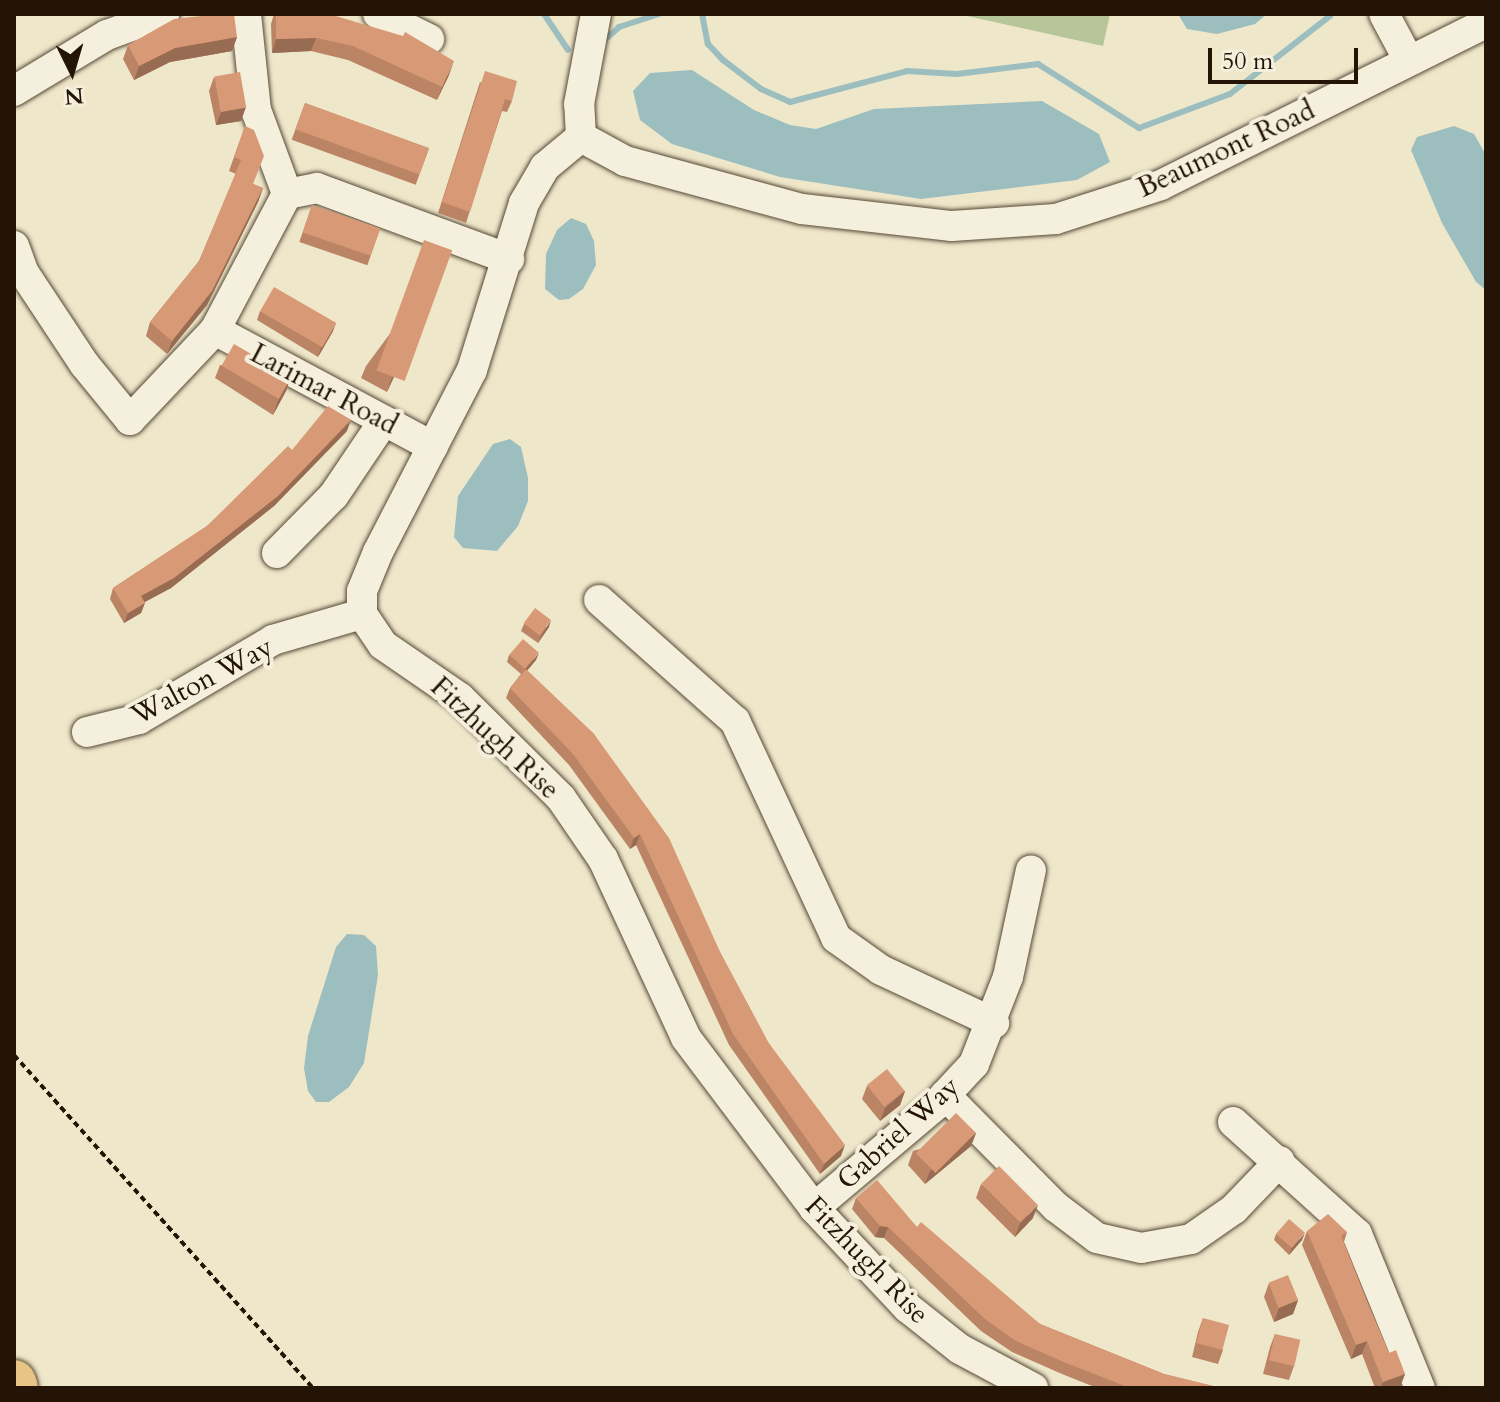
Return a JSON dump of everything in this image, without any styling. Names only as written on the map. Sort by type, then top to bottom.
[{"type":"highway","points":[[14,1382],[16,1388]]},
{"type":"street","points":[[14,91],[107,35],[164,14]]},
{"type":"street","points":[[14,247],[24,273],[67,339],[130,420],[215,330],[287,194],[256,110],[246,14]]},
{"type":"street","points":[[378,14],[429,39]]},
{"type":"street","points":[[362,614],[362,591],[378,552],[472,370],[524,203],[545,167],[581,137],[579,104],[596,14]]},
{"type":"street","points":[[1384,14],[1408,59]]},
{"type":"street","name":"Beaumont Road","points":[[581,137],[625,161],[802,209],[952,226],[1056,219],[1161,185],[1408,59],[1486,23]]},
{"type":"street","points":[[287,194],[317,188],[509,259]]},
{"type":"street","name":"Larimar Road","points":[[215,330],[433,447]]},
{"type":"street","points":[[277,553],[334,495],[384,421]]},
{"type":"street","points":[[599,600],[735,721],[836,938],[881,970],[994,1023]]},
{"type":"street","name":"Walton Way","points":[[87,732],[139,719],[273,640],[362,614]]},
{"type":"street","name":"Fitzhugh Rise","points":[[362,614],[383,645],[460,698],[561,798],[603,859],[686,1038],[814,1208],[908,1308],[960,1349],[1033,1388]]},
{"type":"street","name":"Gabriel Way","points":[[814,1208],[945,1095],[974,1064],[994,1023],[1031,870]]},
{"type":"street","points":[[945,1095],[1056,1207],[1097,1238],[1141,1248],[1191,1239],[1234,1209],[1280,1161]]},
{"type":"street","points":[[1233,1122],[1280,1161],[1357,1234],[1420,1388]]},
{"type":"path","points":[[14,1055],[313,1388]]},
{"type":"green space","points":[[958,14],[1110,14],[1103,46]]},
{"type":"water","points":[[1178,14],[1267,14],[1255,24],[1217,34],[1187,29]]},
{"type":"water","points":[[692,70],[754,110],[790,125],[816,129],[874,109],[1042,101],[1099,134],[1110,162],[1077,180],[921,199],[780,177],[672,144],[640,120],[633,91],[650,73]]},
{"type":"water","points":[[1454,126],[1474,134],[1486,155],[1486,290],[1476,282],[1442,223],[1411,150],[1417,137]]},
{"type":"water","points":[[571,218],[586,224],[594,241],[596,265],[583,289],[569,299],[559,300],[545,289],[546,254],[557,230]]},
{"type":"water","points":[[510,439],[521,447],[528,478],[528,501],[518,526],[497,551],[463,548],[454,537],[458,496],[493,444]]},
{"type":"water","points":[[347,934],[364,935],[376,946],[378,975],[364,1063],[349,1087],[329,1102],[316,1102],[308,1091],[304,1068],[308,1036],[336,947]]},
{"type":"building","points":[[234,14],[237,37],[175,48],[139,66],[128,45],[174,19]]},
{"type":"building","points":[[276,14],[329,14],[403,36],[405,32],[454,61],[442,87],[353,46],[316,38],[276,39]]},
{"type":"building","points":[[485,71],[517,81],[512,101],[505,99],[470,212],[442,202]]},
{"type":"building","points":[[240,72],[246,107],[221,112],[214,77]]},
{"type":"building","points":[[305,103],[429,148],[419,174],[295,129]]},
{"type":"building","points":[[245,126],[254,130],[264,156],[253,184],[263,188],[212,291],[172,341],[150,322],[199,261],[241,160],[234,157]]},
{"type":"building","points":[[312,205],[380,228],[371,256],[303,232]]},
{"type":"building","points":[[424,240],[452,250],[405,381],[376,371]]},
{"type":"building","points":[[274,287],[336,323],[322,347],[260,311]]},
{"type":"building","points":[[234,344],[291,377],[279,399],[222,366]]},
{"type":"building","points":[[328,406],[351,420],[278,496],[174,578],[141,596],[145,603],[128,613],[113,588],[207,526],[288,446],[292,450]]},
{"type":"building","points":[[535,608],[551,620],[540,635],[524,623]]},
{"type":"building","points":[[523,639],[539,653],[525,669],[509,655]]},
{"type":"building","points":[[526,669],[594,734],[669,838],[721,954],[768,1042],[845,1145],[824,1164],[733,1034],[640,834],[634,838],[573,754],[510,688]]},
{"type":"building","points":[[887,1069],[905,1091],[884,1107],[867,1085]]},
{"type":"building","points":[[956,1113],[976,1133],[935,1173],[916,1153]]},
{"type":"building","points":[[999,1166],[1038,1205],[1020,1223],[981,1184]]},
{"type":"building","points":[[877,1180],[917,1227],[921,1222],[1040,1324],[1164,1374],[1221,1388],[1130,1388],[1016,1341],[985,1319],[888,1227],[880,1226],[856,1198]]},
{"type":"building","points":[[1328,1214],[1347,1232],[1341,1236],[1368,1304],[1389,1353],[1396,1350],[1405,1374],[1383,1382],[1367,1341],[1356,1345],[1307,1231]]},
{"type":"building","points":[[1289,1219],[1305,1233],[1292,1248],[1276,1234]]},
{"type":"building","points":[[1288,1275],[1298,1300],[1279,1308],[1269,1283]]},
{"type":"building","points":[[1203,1318],[1229,1325],[1222,1350],[1196,1343]]},
{"type":"building","points":[[1275,1334],[1300,1340],[1294,1366],[1269,1360]]},
{"type":"waterway","points":[[544,14],[568,50]]},
{"type":"waterway","points":[[602,42],[619,27],[659,14]]},
{"type":"waterway","points":[[702,14],[708,44],[723,60],[761,89],[790,102],[907,71],[957,74],[1038,64],[1139,128],[1230,94],[1330,16]]}]
